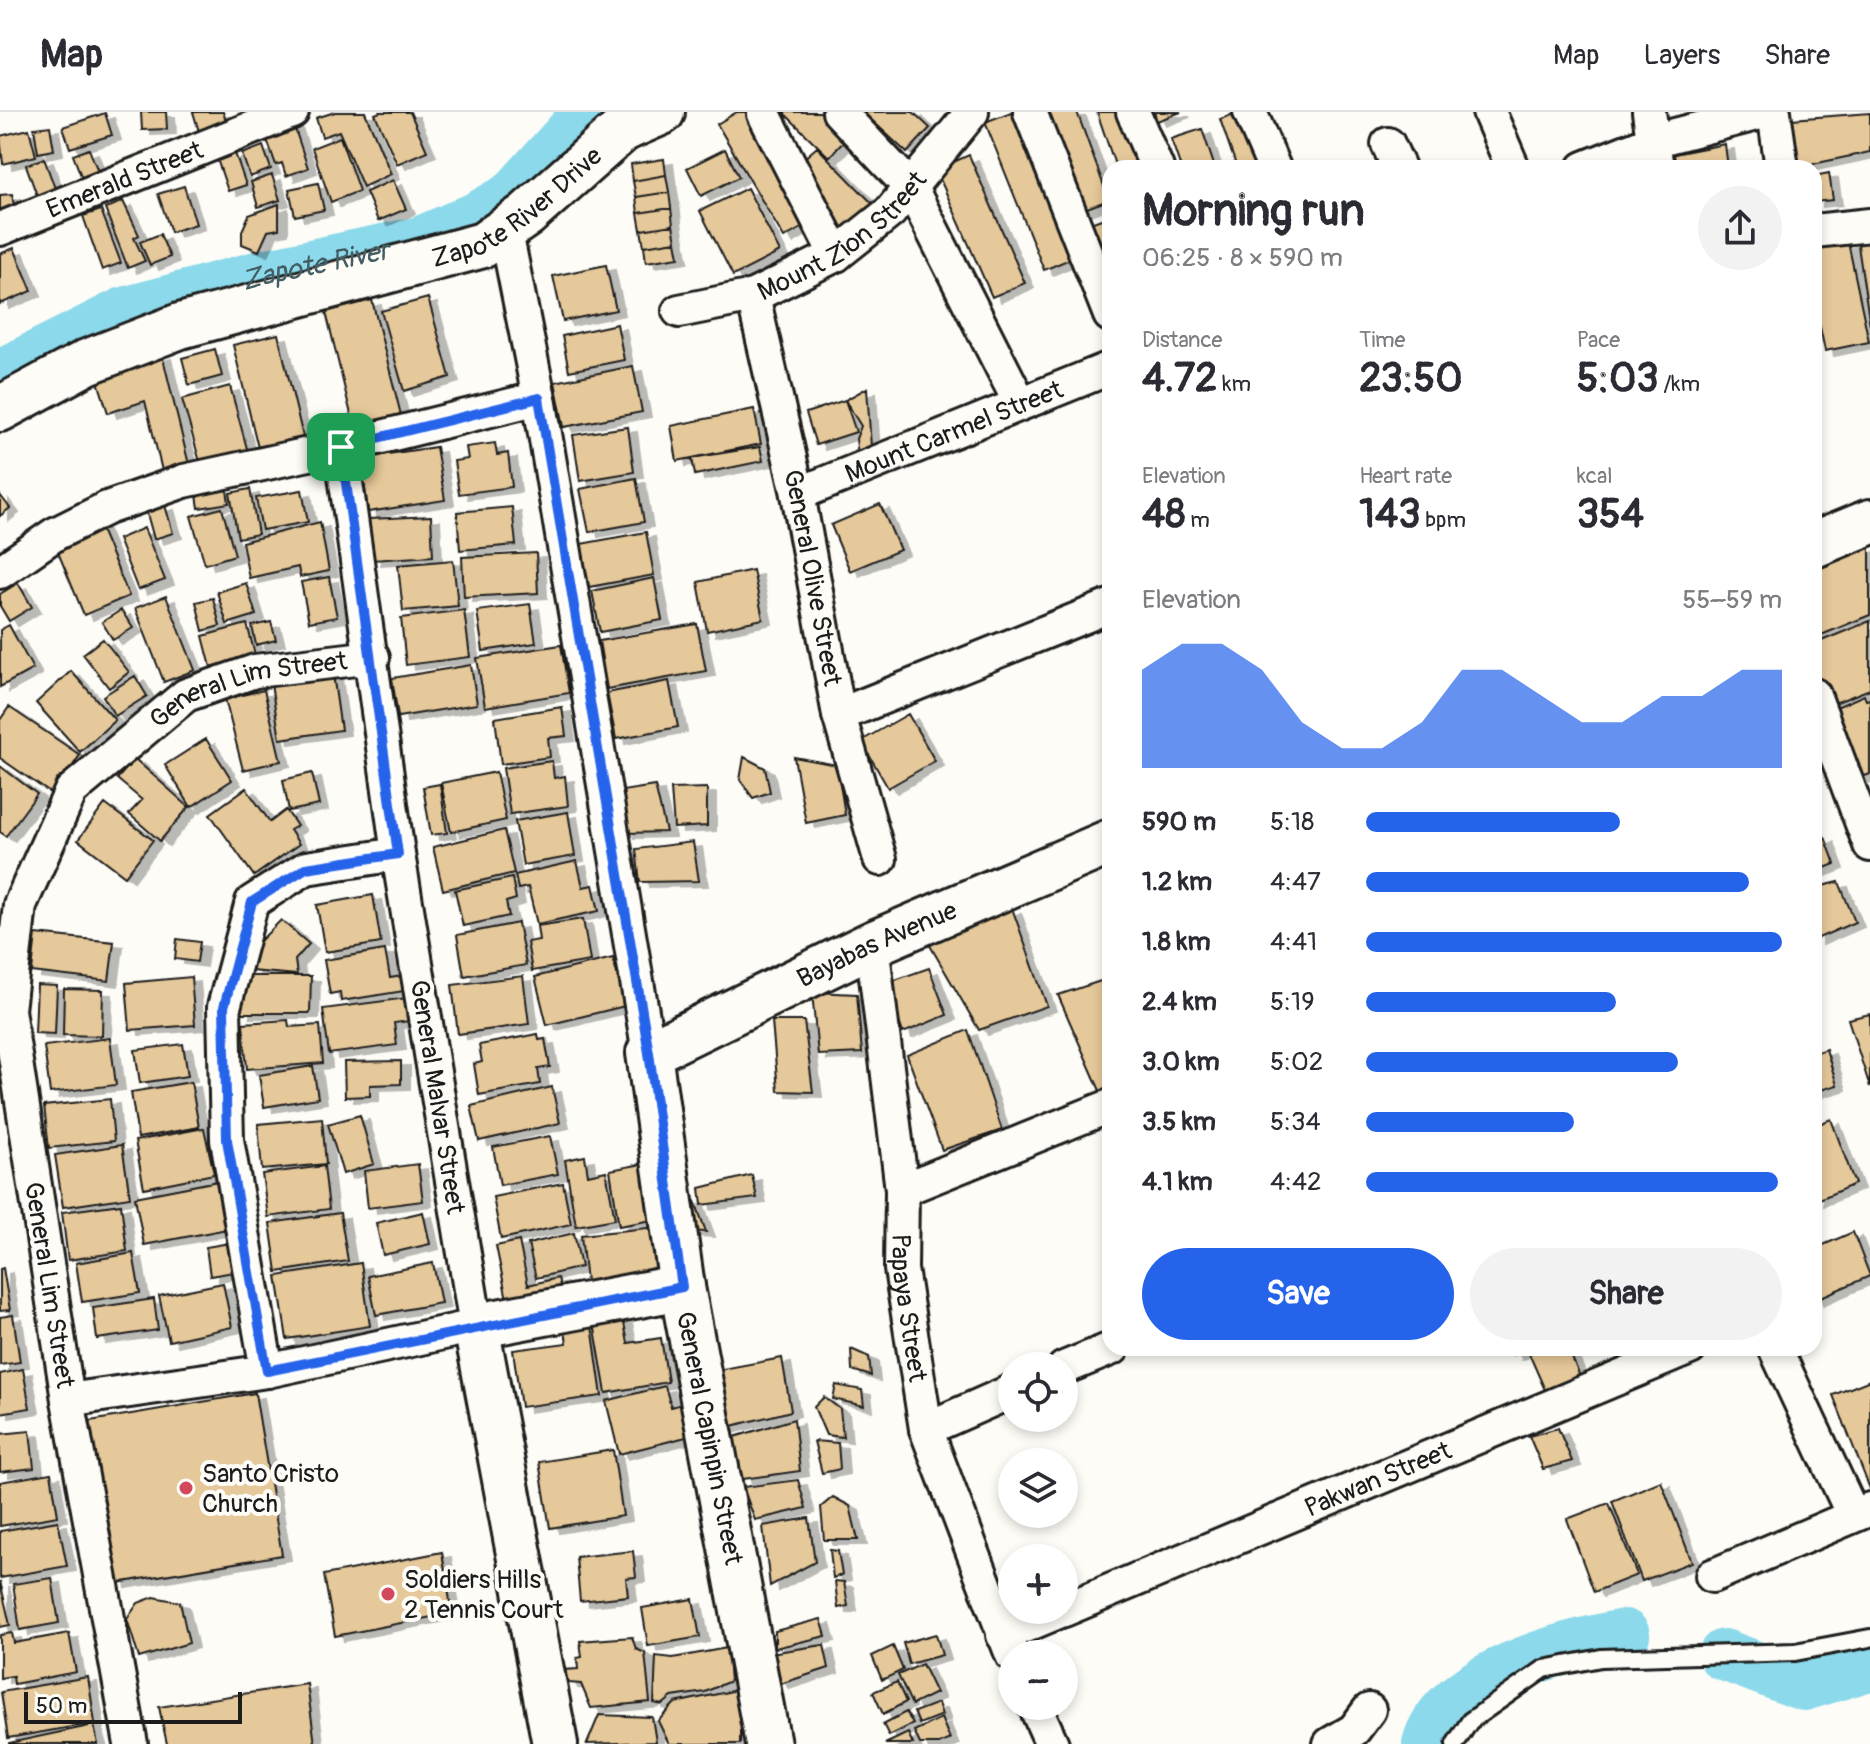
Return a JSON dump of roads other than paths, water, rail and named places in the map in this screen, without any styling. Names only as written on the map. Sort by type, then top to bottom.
[{"type":"street","name":"Emerald Street","points":[[0,229],[292,112]]},
{"type":"street","name":"Zapote River Drive","points":[[0,409],[87,362],[180,326],[458,254],[506,232],[623,129],[662,112]]},
{"type":"street","points":[[839,112],[911,188],[1020,403]]},
{"type":"street","name":"Mount Zion Street","points":[[679,311],[753,296],[836,255],[890,212],[972,112]]},
{"type":"street","points":[[1030,112],[1102,295]]},
{"type":"street","points":[[1133,112],[1154,160]]},
{"type":"street","points":[[1250,112],[1271,160]]},
{"type":"street","points":[[1489,112],[1510,160]]},
{"type":"street","points":[[1603,160],[1652,140],[1764,112]]},
{"type":"street","points":[[1774,112],[1781,160]]},
{"type":"street","points":[[764,114],[836,255]]},
{"type":"street","points":[[1822,230],[1870,225]]},
{"type":"street","name":"General Capinpin Street","points":[[506,232],[539,398],[649,1053],[682,1287],[768,1744]]},
{"type":"street","name":"General Olive Street","points":[[753,296],[798,494],[839,715],[880,859]]},
{"type":"street","name":"Mount Carmel Street","points":[[798,494],[1102,371]]},
{"type":"street","points":[[0,572],[55,534],[107,508],[184,481],[341,447],[539,398]]},
{"type":"street","name":"General Malvar Street","points":[[341,447],[373,657],[398,854],[476,1326],[555,1744]]},
{"type":"street","points":[[1822,542],[1870,522]]},
{"type":"street","points":[[839,715],[1102,609]]},
{"type":"street","name":"General Lim Street","points":[[131,1744],[68,1400],[8,1010],[20,905],[71,791],[186,695],[255,671],[373,657]]},
{"type":"street","points":[[1822,716],[1870,845]]},
{"type":"street","name":"Bayabas Avenue","points":[[649,1053],[872,944],[1102,845]]},
{"type":"street","points":[[267,1371],[227,1140],[224,1007],[252,902],[306,868],[398,854]]},
{"type":"street","name":"Papaya Street","points":[[872,944],[902,1190],[901,1269],[926,1429],[1006,1640]]},
{"type":"street","points":[[902,1190],[1102,1109]]},
{"type":"street","points":[[68,1400],[267,1371],[476,1326],[682,1287]]},
{"type":"street","points":[[1078,1362],[1102,1352]]},
{"type":"street","name":"Pakwan Street","points":[[1078,1604],[1671,1356]]},
{"type":"street","points":[[1712,1576],[1862,1512],[1779,1356]]},
{"type":"street","points":[[926,1429],[998,1397]]},
{"type":"street","name":"Pakwan Street","points":[[1016,1640],[1042,1624]]},
{"type":"street","points":[[1330,1744],[1354,1730],[1369,1710]]},
{"type":"street","points":[[1041,1720],[1052,1744]]},
{"type":"lane","points":[[1455,1744],[1470,1721],[1544,1669],[1601,1658],[1795,1652],[1870,1638]]},
{"type":"waterway","name":"Zapote River","points":[[0,375],[124,313],[264,275],[421,242],[512,198],[575,128],[603,112]]},
{"type":"waterway","points":[[1428,1744],[1439,1721],[1458,1700],[1482,1683],[1540,1657],[1624,1635]]},
{"type":"waterway","points":[[1724,1655],[1804,1685],[1869,1665]]},
{"type":"place","name":"Santo Cristo Church","points":[[186,1488]]},
{"type":"place","name":"Soldiers Hills 2 Tennis Court","points":[[388,1594]]}]
